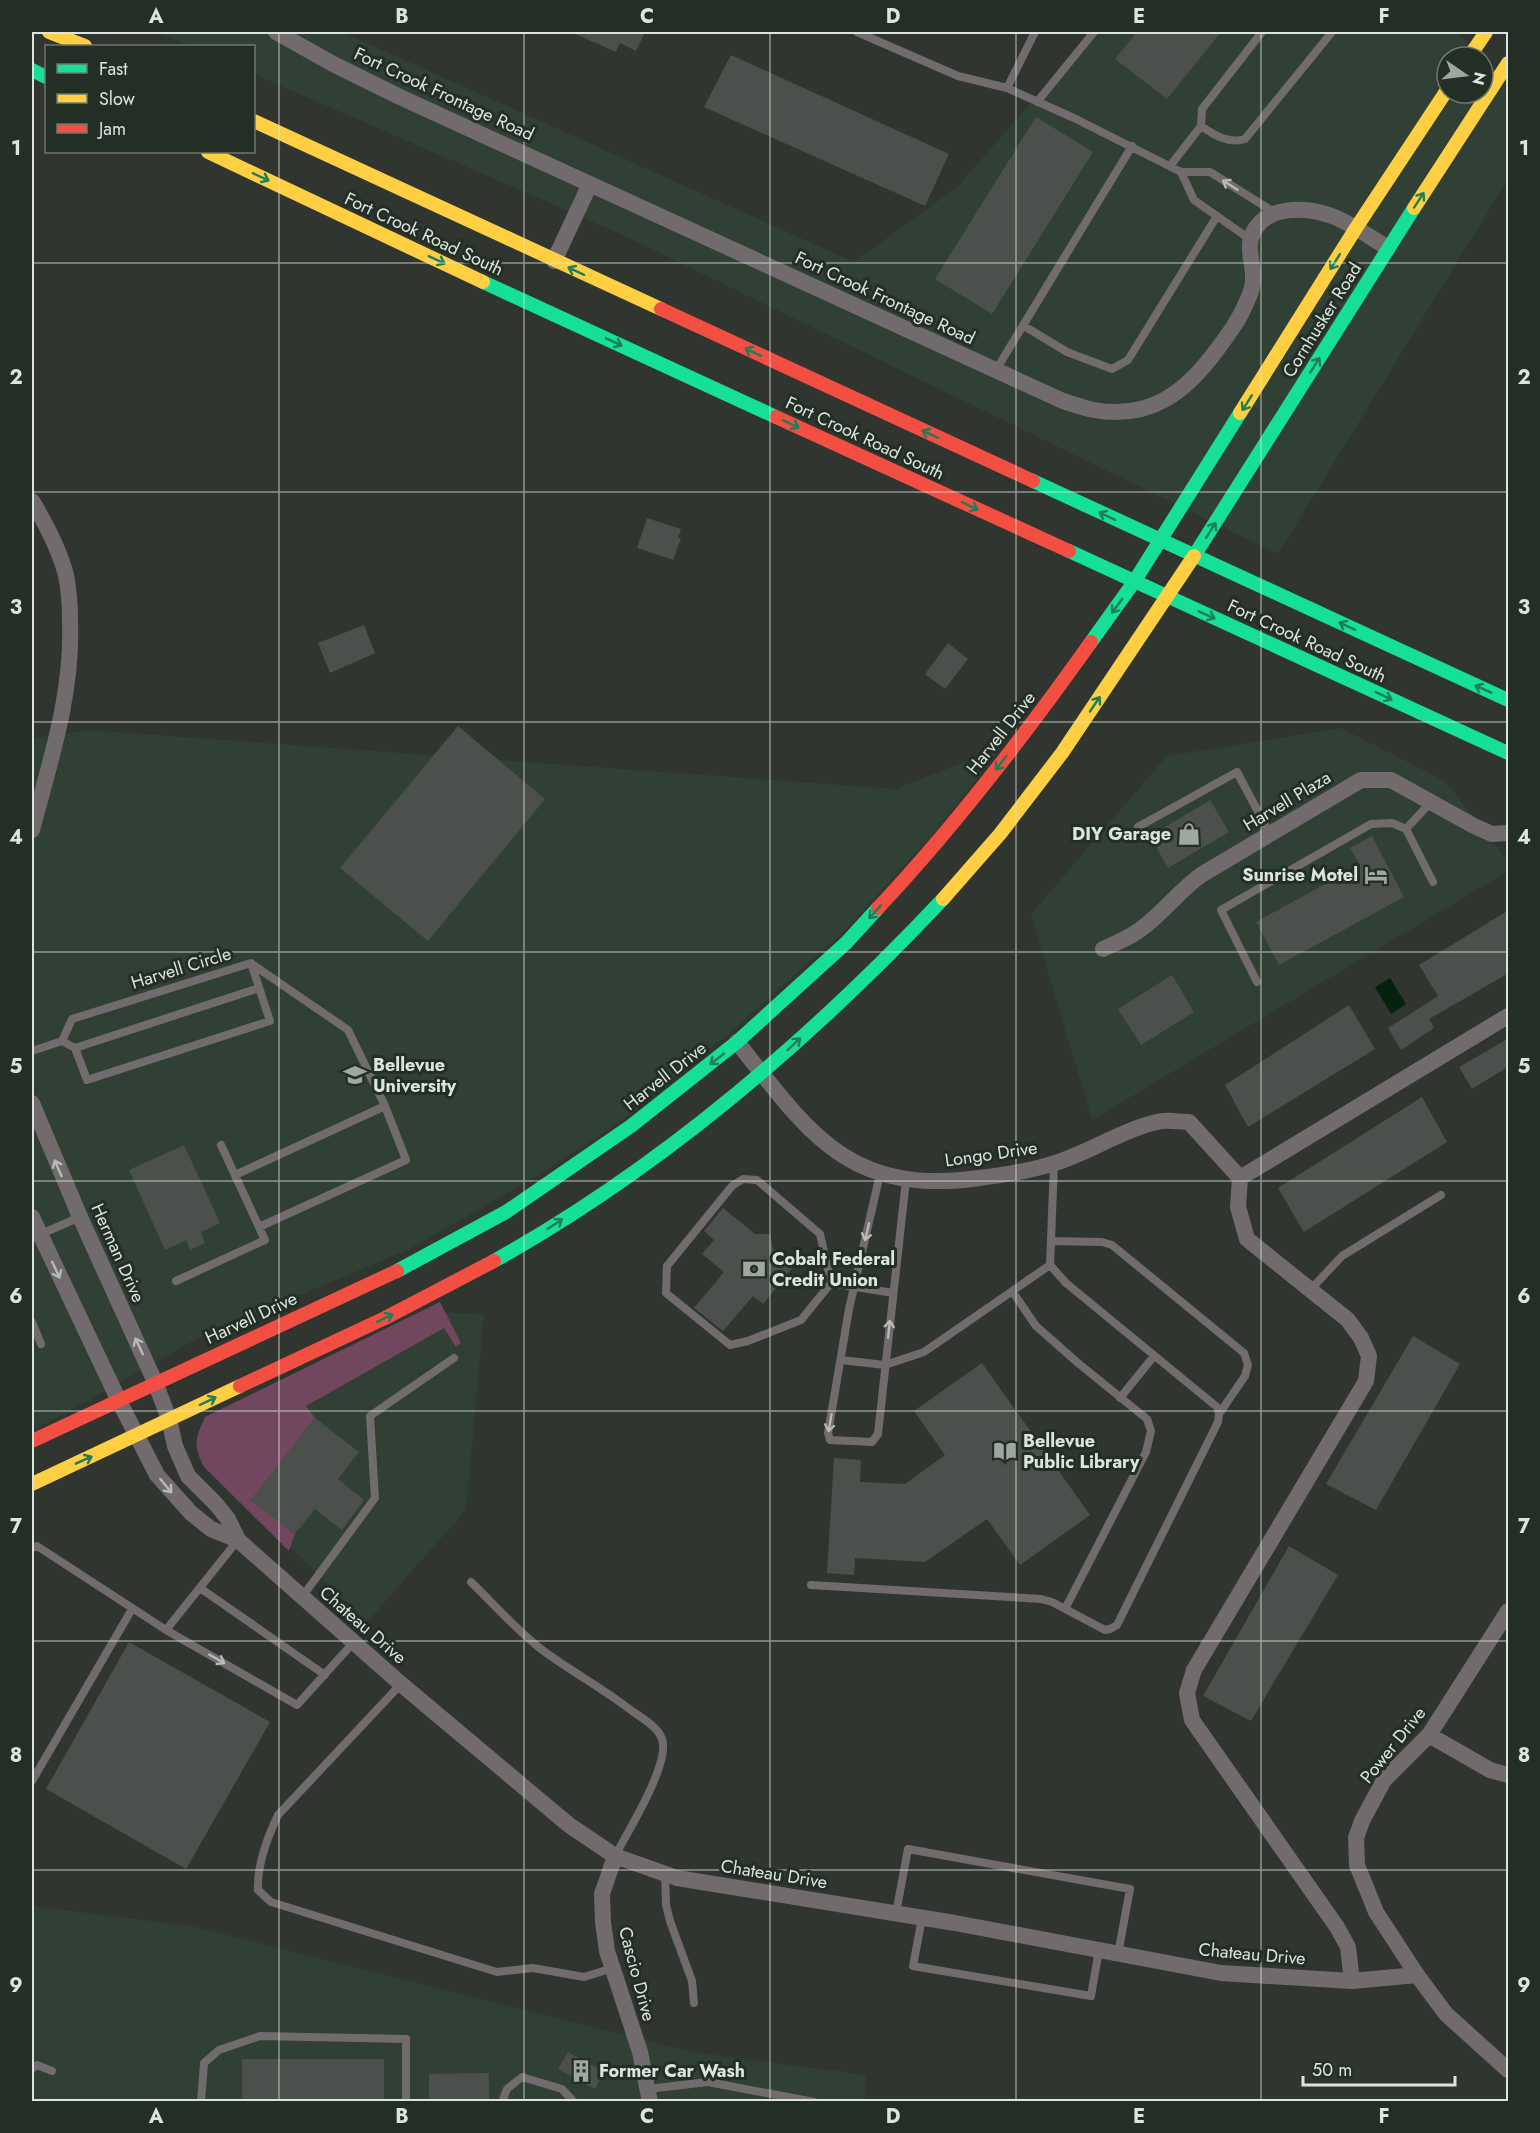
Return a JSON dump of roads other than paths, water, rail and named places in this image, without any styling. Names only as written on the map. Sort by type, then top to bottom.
[{"type":"main road","points":[[49,32],[82,45]]},
{"type":"main road","name":"Cornhusker Road","points":[[1168,597],[1388,248],[1509,63]]},
{"type":"main road","name":"Cornhusker Road","points":[[1160,540],[1356,228],[1437,105]]},
{"type":"main road","name":"Fort Crook Road South","points":[[255,122],[1509,700]]},
{"type":"main road","name":"Fort Crook Road South","points":[[210,153],[522,300],[1509,753]]},
{"type":"main road","name":"Harvell Drive","points":[[32,1441],[394,1272],[506,1212],[631,1126],[737,1042],[846,943],[955,822],[1049,701],[1134,582],[1160,540]]},
{"type":"main road","points":[[32,1484],[385,1318],[523,1245],[646,1164],[762,1074],[899,946],[966,875],[1062,753],[1168,597]]},
{"type":"street","name":"Fort Crook Frontage Road","points":[[276,32],[335,65],[400,97],[1063,401],[1093,410],[1121,412],[1153,406],[1178,393],[1199,375],[1236,324],[1248,300],[1253,279],[1250,258],[1251,240]]},
{"type":"street","points":[[554,261],[591,184]]},
{"type":"street","points":[[1251,240],[1258,224],[1274,212],[1295,210],[1335,217],[1388,248]]},
{"type":"street","points":[[32,501],[54,541],[66,576],[71,638],[70,669],[65,703],[32,830]]},
{"type":"street","name":"Harvell Plaza","points":[[1102,949],[1139,931],[1182,889],[1201,875],[1361,780],[1391,780],[1474,826],[1492,834],[1509,833]]},
{"type":"street","points":[[1352,1981],[1348,1947],[1337,1927],[1192,1720],[1187,1693],[1194,1670],[1366,1381],[1369,1356],[1361,1338],[1348,1320],[1247,1239],[1238,1208],[1240,1178],[1509,1016]]},
{"type":"street","name":"Longo Drive","points":[[737,1042],[793,1112],[835,1151],[858,1165],[880,1174],[906,1180],[954,1182],[1005,1175],[1054,1164],[1158,1121],[1189,1122],[1240,1178]]},
{"type":"street","name":"Herman Drive","points":[[32,1103],[155,1382],[169,1419]]},
{"type":"street","points":[[32,1217],[36,1236],[136,1436]]},
{"type":"street","name":"Chateau Drive","points":[[169,1419],[175,1446],[188,1476],[228,1519],[238,1540]]},
{"type":"street","name":"Chateau Drive","points":[[136,1436],[157,1475],[191,1513],[211,1529],[238,1540],[400,1684],[568,1825],[615,1856],[677,1878],[896,1913],[1221,1973],[1352,1981],[1417,1975]]},
{"type":"street","name":"Power Drive","points":[[1509,1611],[1429,1735],[1384,1780],[1362,1821],[1356,1838],[1357,1865],[1377,1912],[1417,1975],[1446,2014],[1509,2070]]},
{"type":"street","points":[[1429,1735],[1490,1770],[1509,1775]]},
{"type":"street","name":"Cascio Drive","points":[[615,1856],[602,1894],[607,1951],[640,2052],[649,2095]]},
{"type":"lane","points":[[857,32],[958,76],[1006,88],[1132,146],[1181,172],[1210,172],[1274,212]]},
{"type":"lane","points":[[1006,88],[1035,32]]},
{"type":"lane","points":[[1037,102],[1094,32]]},
{"type":"lane","points":[[1170,166],[1201,126],[1202,109],[1262,32]]},
{"type":"lane","points":[[1201,126],[1212,134],[1235,142],[1245,140],[1332,32]]},
{"type":"lane","points":[[996,370],[1132,146]]},
{"type":"lane","points":[[1181,172],[1194,200],[1251,240]]},
{"type":"lane","points":[[1023,326],[1067,352],[1112,369],[1128,360],[1217,216]]},
{"type":"lane","points":[[1138,827],[1237,772],[1270,834]]},
{"type":"lane","points":[[1406,829],[1431,802]]},
{"type":"lane","points":[[1257,982],[1221,910],[1371,824],[1392,823],[1406,829],[1433,882]]},
{"type":"lane","points":[[251,963],[348,1030],[385,1106],[406,1160],[259,1227]]},
{"type":"lane","name":"Harvell Circle","points":[[62,1041],[72,1019],[251,963],[270,1021],[87,1080],[75,1048]]},
{"type":"lane","points":[[32,1052],[62,1041],[75,1048],[259,988]]},
{"type":"lane","points":[[235,1175],[385,1106]]},
{"type":"lane","points":[[176,1281],[265,1240],[221,1145]]},
{"type":"lane","points":[[811,1585],[1041,1599],[1105,1630],[1117,1625],[1218,1422],[1219,1414],[1217,1407],[1066,1283],[1050,1265],[1054,1164]]},
{"type":"lane","points":[[880,1174],[854,1288],[828,1433],[830,1440],[872,1442],[876,1440],[878,1434],[906,1180]]},
{"type":"lane","points":[[743,1179],[757,1180],[820,1234],[831,1283],[801,1320],[748,1341],[730,1345],[666,1293],[667,1266],[732,1186],[743,1179]]},
{"type":"lane","points":[[1310,1290],[1342,1256],[1441,1195]]},
{"type":"lane","points":[[36,1236],[80,1216]]},
{"type":"lane","points":[[1051,1240],[1102,1242],[1112,1245],[1244,1353],[1248,1365],[1245,1376],[1219,1414]]},
{"type":"lane","points":[[841,1360],[885,1365],[924,1352],[1050,1265]]},
{"type":"lane","points":[[831,1283],[893,1293]]},
{"type":"lane","points":[[1012,1291],[1036,1326],[1147,1419],[1151,1431],[1146,1452],[1065,1609]]},
{"type":"lane","points":[[32,1322],[41,1344]]},
{"type":"lane","points":[[1120,1398],[1154,1356]]},
{"type":"lane","points":[[302,1597],[375,1498],[370,1416],[454,1358]]},
{"type":"lane","points":[[166,1630],[238,1540]]},
{"type":"lane","points":[[32,1548],[37,1546],[166,1630],[297,1705],[353,1643]]},
{"type":"lane","points":[[471,1582],[539,1648],[627,1706],[656,1729],[662,1738],[661,1762],[646,1797],[615,1856]]},
{"type":"lane","points":[[200,1588],[325,1675]]},
{"type":"lane","points":[[32,1781],[132,1609]]},
{"type":"lane","points":[[400,1684],[278,1815],[266,1840],[257,1882],[258,1890],[271,1902],[497,1972],[533,1968],[584,1977],[613,1968]]},
{"type":"lane","points":[[896,1913],[908,1849],[1130,1889],[1118,1954]]},
{"type":"lane","points":[[666,1875],[666,1905],[692,1981],[694,2003]]},
{"type":"lane","points":[[922,1918],[914,1966],[1091,1996],[1099,1950]]},
{"type":"lane","points":[[201,2102],[204,2063],[219,2050],[260,2036],[406,2039],[406,2102]]},
{"type":"lane","points":[[32,2068],[37,2065],[52,2071]]},
{"type":"lane","points":[[502,2102],[507,2089],[522,2077],[562,2089],[574,2102]]},
{"type":"lane","points":[[649,2095],[708,2082],[814,2102]]},
{"type":"place","name":"DIY Garage","points":[[1189,834]]},
{"type":"place","name":"Sunrise Motel","points":[[1376,875]]},
{"type":"place","name":"Bellevue University","points":[[355,1075]]},
{"type":"place","name":"Cobalt Federal Credit Union","points":[[754,1269]]},
{"type":"place","name":"Bellevue Public Library","points":[[1005,1451]]},
{"type":"place","name":"Former Car Wash","points":[[581,2071]]}]
